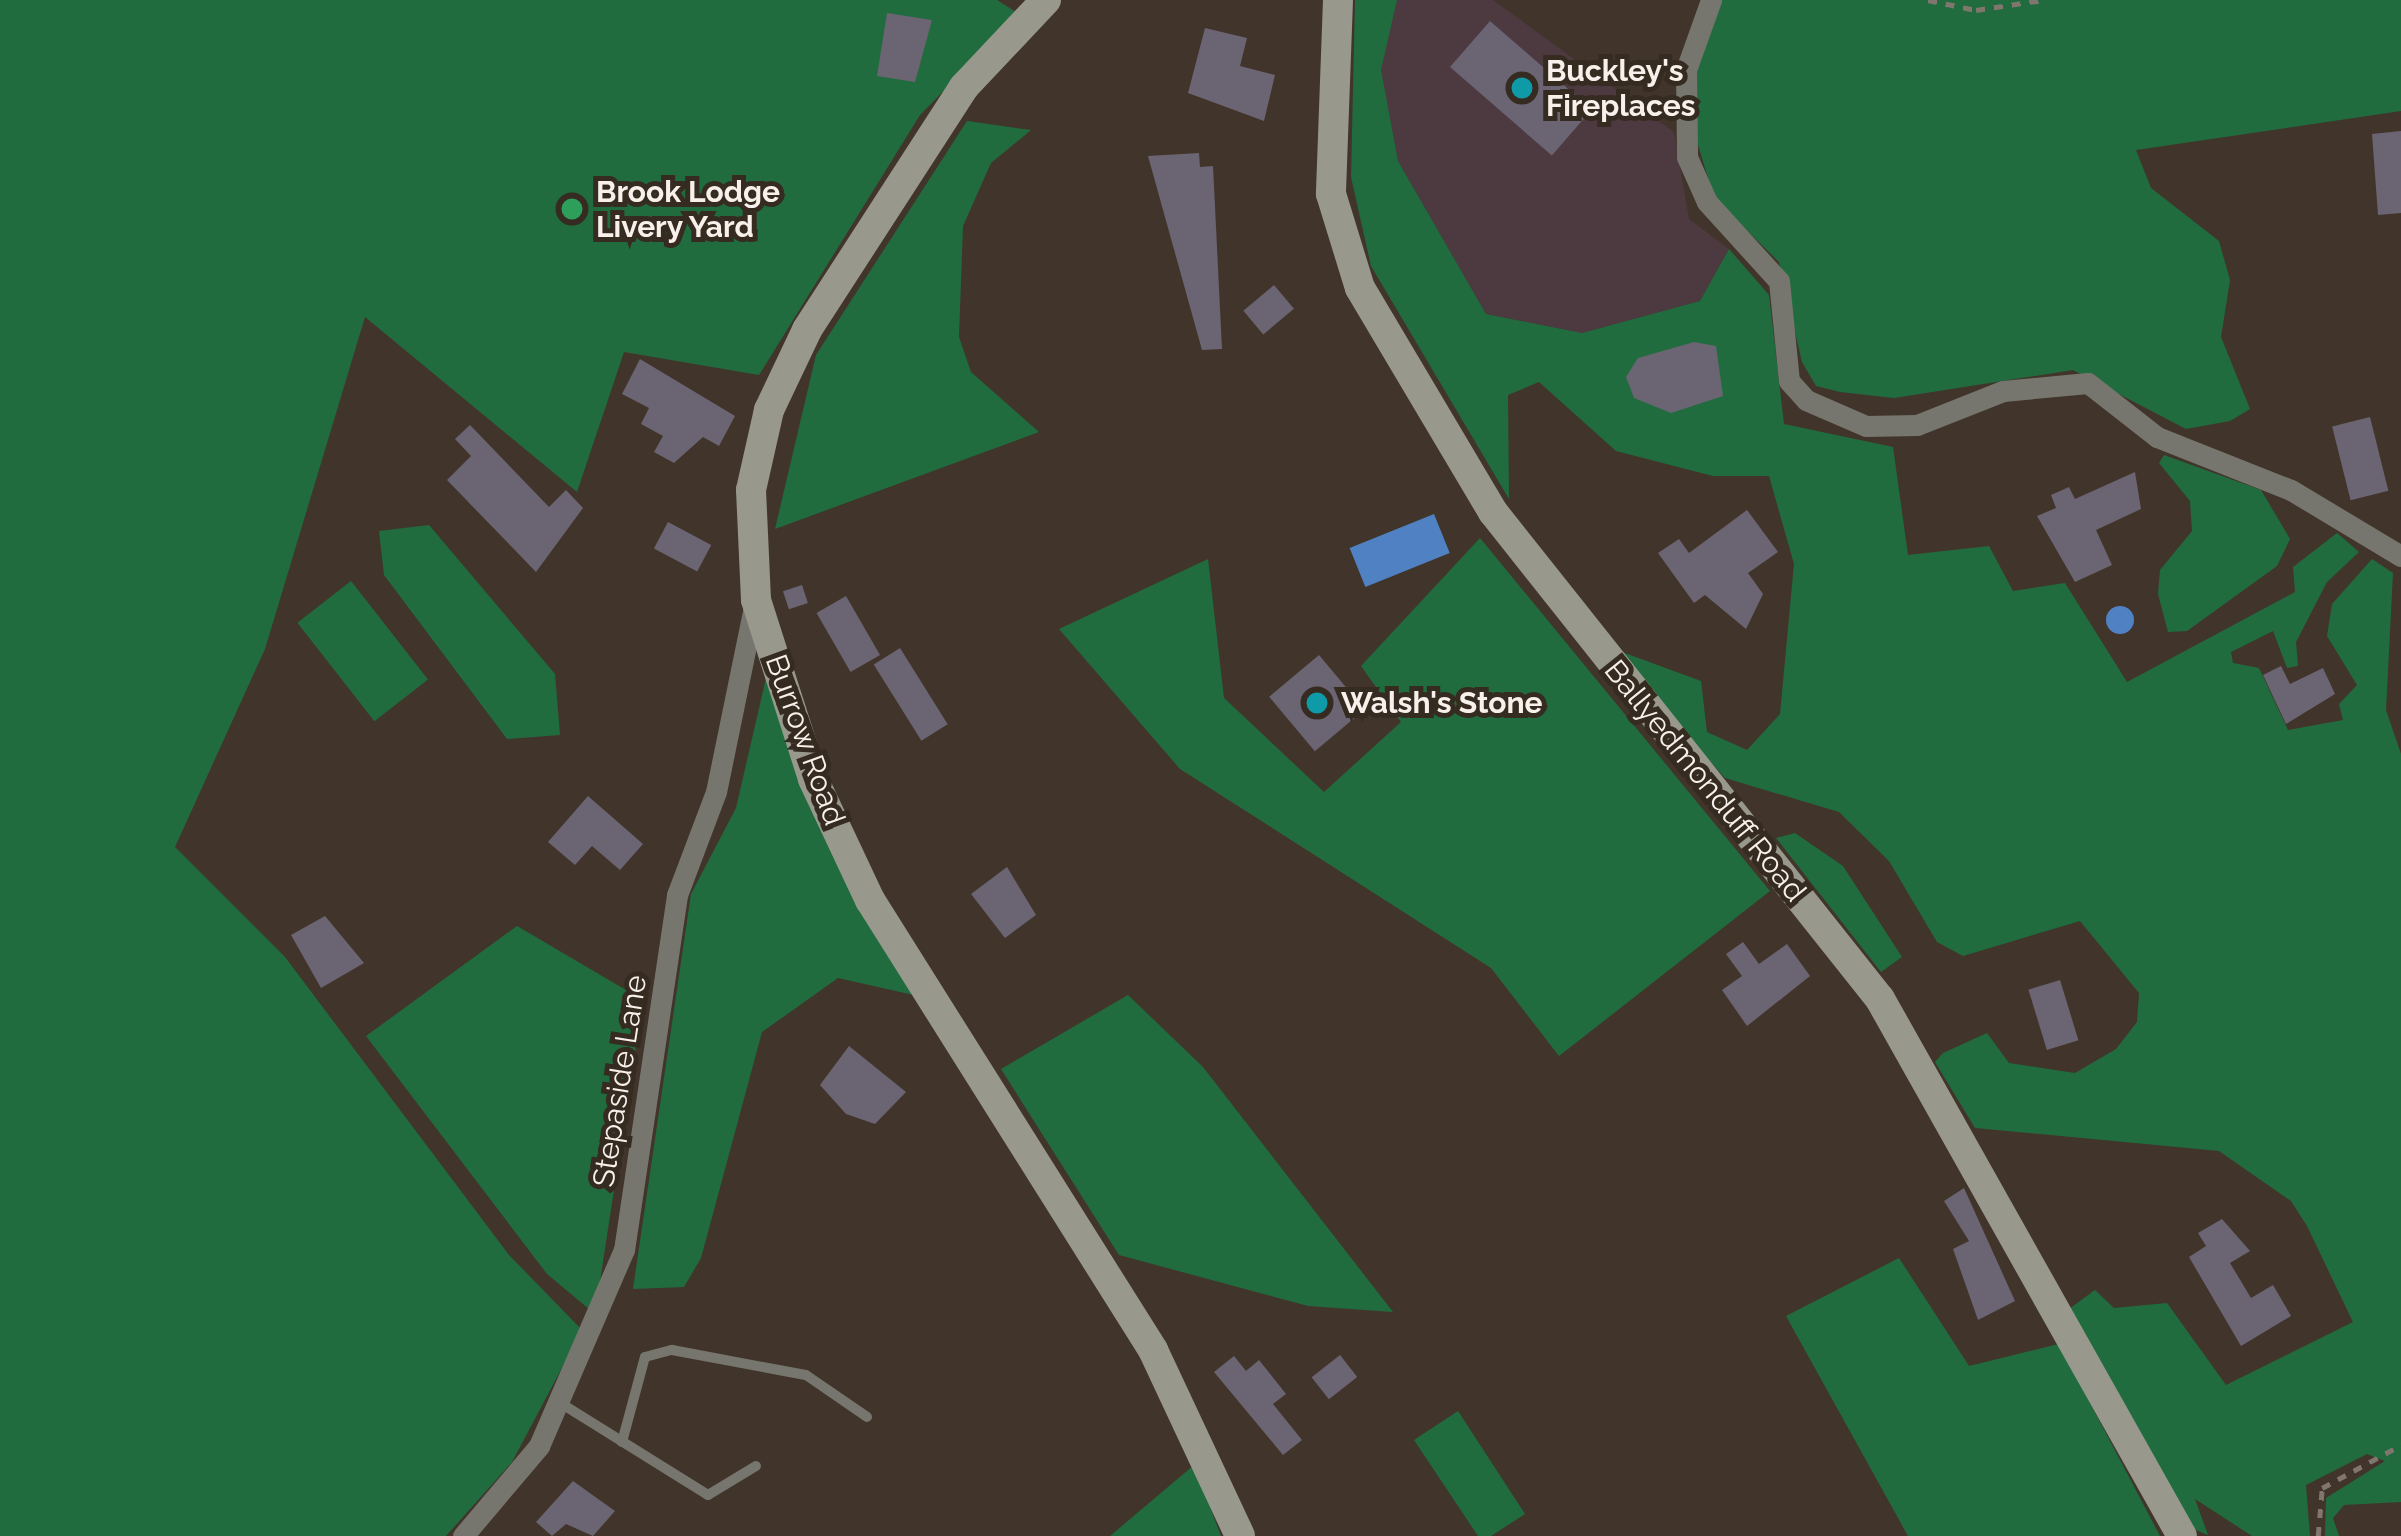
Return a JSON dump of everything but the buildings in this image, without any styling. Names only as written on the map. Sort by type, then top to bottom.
[{"type":"street","name":"Burrow Road","points":[[1046,0],[955,99],[807,330],[769,410],[751,490],[756,600],[813,779],[870,900],[1153,1349],[1240,1536]]},
{"type":"street","name":"Ballyedmonduff Road","points":[[1338,0],[1331,194],[1360,288],[1493,512],[1880,999],[2182,1536]]},
{"type":"street","points":[[1711,0],[1686,70],[1687,157],[1707,202],[1779,280],[1789,381],[1806,400],[1866,426],[1916,425],[2003,391],[2088,383],[2157,437],[2291,490],[2401,556]]},
{"type":"street","name":"Stepaside Lane","points":[[463,1536],[562,1404],[624,1250],[676,896],[716,792],[756,600]]},
{"type":"lane","points":[[622,1442],[645,1357],[672,1350],[806,1376],[867,1418]]},
{"type":"lane","points":[[562,1404],[708,1495],[756,1466]]},
{"type":"path","points":[[1928,0],[1976,10],[2043,0]]},
{"type":"path","points":[[2318,1536],[2322,1488],[2401,1444]]},
{"type":"shaded area","points":[[1397,0],[1493,0],[1674,132],[1689,219],[1729,249],[1700,301],[1582,333],[1486,314],[1398,161],[1380,70]]},
{"type":"green space","points":[[0,0],[997,0],[1019,14],[920,115],[759,375],[624,352],[577,492],[365,317],[265,649],[175,847],[285,957],[509,1255],[582,1330],[512,1462],[446,1536],[0,1536]]},
{"type":"green space","points":[[1355,0],[1397,0],[1381,70],[1398,161],[1486,314],[1582,333],[1700,301],[1729,249],[1769,295],[1784,424],[1893,447],[1908,555],[1989,546],[2013,591],[2065,583],[2127,682],[2295,592],[2293,567],[2337,533],[2359,552],[2327,582],[2296,642],[2298,666],[2287,668],[2273,631],[2231,652],[2233,663],[2259,668],[2288,730],[2343,720],[2339,704],[2357,685],[2327,636],[2332,604],[2372,559],[2393,573],[2386,710],[2401,754],[2401,1502],[2344,1505],[2333,1518],[2339,1536],[2325,1536],[2326,1498],[2385,1461],[2367,1454],[2306,1485],[2310,1536],[2252,1536],[2195,1499],[2208,1535],[2189,1527],[2069,1309],[2095,1290],[2114,1308],[2167,1303],[2226,1385],[2353,1322],[2307,1226],[2291,1201],[2219,1151],[1975,1128],[1935,1062],[1943,1053],[1987,1033],[2009,1063],[2075,1073],[2116,1049],[2137,1022],[2139,993],[2080,921],[1963,956],[1937,942],[1889,861],[1839,812],[1725,778],[1666,713],[1622,652],[1701,681],[1707,732],[1747,750],[1780,714],[1794,564],[1769,476],[1713,476],[1616,451],[1539,382],[1508,395],[1509,499],[1371,266],[1351,177]]},
{"type":"green space","points":[[1722,0],[2401,0],[2401,111],[2136,150],[2151,188],[2219,241],[2230,280],[2221,337],[2250,409],[2230,421],[2186,429],[2073,370],[1894,398],[1840,392],[1816,386],[1802,362],[1779,262],[1714,198],[1693,128],[1696,57]]},
{"type":"green space","points":[[967,121],[1031,130],[991,163],[963,226],[959,337],[971,372],[1039,432],[775,529],[816,355]]},
{"type":"green space","points":[[2164,455],[2261,490],[2290,539],[2277,566],[2187,631],[2168,632],[2158,594],[2160,570],[2192,531],[2190,501],[2159,463]]},
{"type":"green space","points":[[429,525],[555,674],[560,735],[507,739],[384,575],[379,531]]},
{"type":"green space","points":[[1480,538],[1770,891],[1559,1056],[1491,968],[1180,769],[1059,629],[1208,559],[1224,698],[1324,792],[1401,722],[1361,666]]},
{"type":"green space","points":[[351,581],[428,680],[374,721],[297,623]]},
{"type":"green space","points":[[766,678],[918,996],[838,978],[762,1032],[701,1258],[684,1287],[633,1289],[691,894],[736,808]]},
{"type":"green space","points":[[1795,833],[1843,866],[1902,957],[1881,972],[1776,838]]},
{"type":"green space","points":[[517,926],[643,1000],[595,1314],[547,1274],[366,1036]]},
{"type":"green space","points":[[1128,995],[1203,1067],[1393,1312],[1308,1306],[1119,1255],[1001,1069]]},
{"type":"green space","points":[[1899,1258],[1969,1366],[2059,1344],[2160,1536],[1908,1536],[1786,1316]]},
{"type":"green space","points":[[1458,1411],[1525,1514],[1491,1536],[1478,1536],[1414,1440]]},
{"type":"green space","points":[[1194,1465],[1221,1536],[1110,1536]]},
{"type":"water","points":[[1434,514],[1450,553],[1365,587],[1350,548]]},
{"type":"water","points":[[2120,606],[2130,610],[2134,620],[2130,630],[2120,634],[2110,630],[2106,620],[2110,610]]},
{"type":"place","name":"Buckley's Fireplaces","points":[[1522,88]]},
{"type":"place","name":"Brook Lodge Livery Yard","points":[[572,209]]},
{"type":"place","name":"Walsh's Stone","points":[[1317,703]]}]
